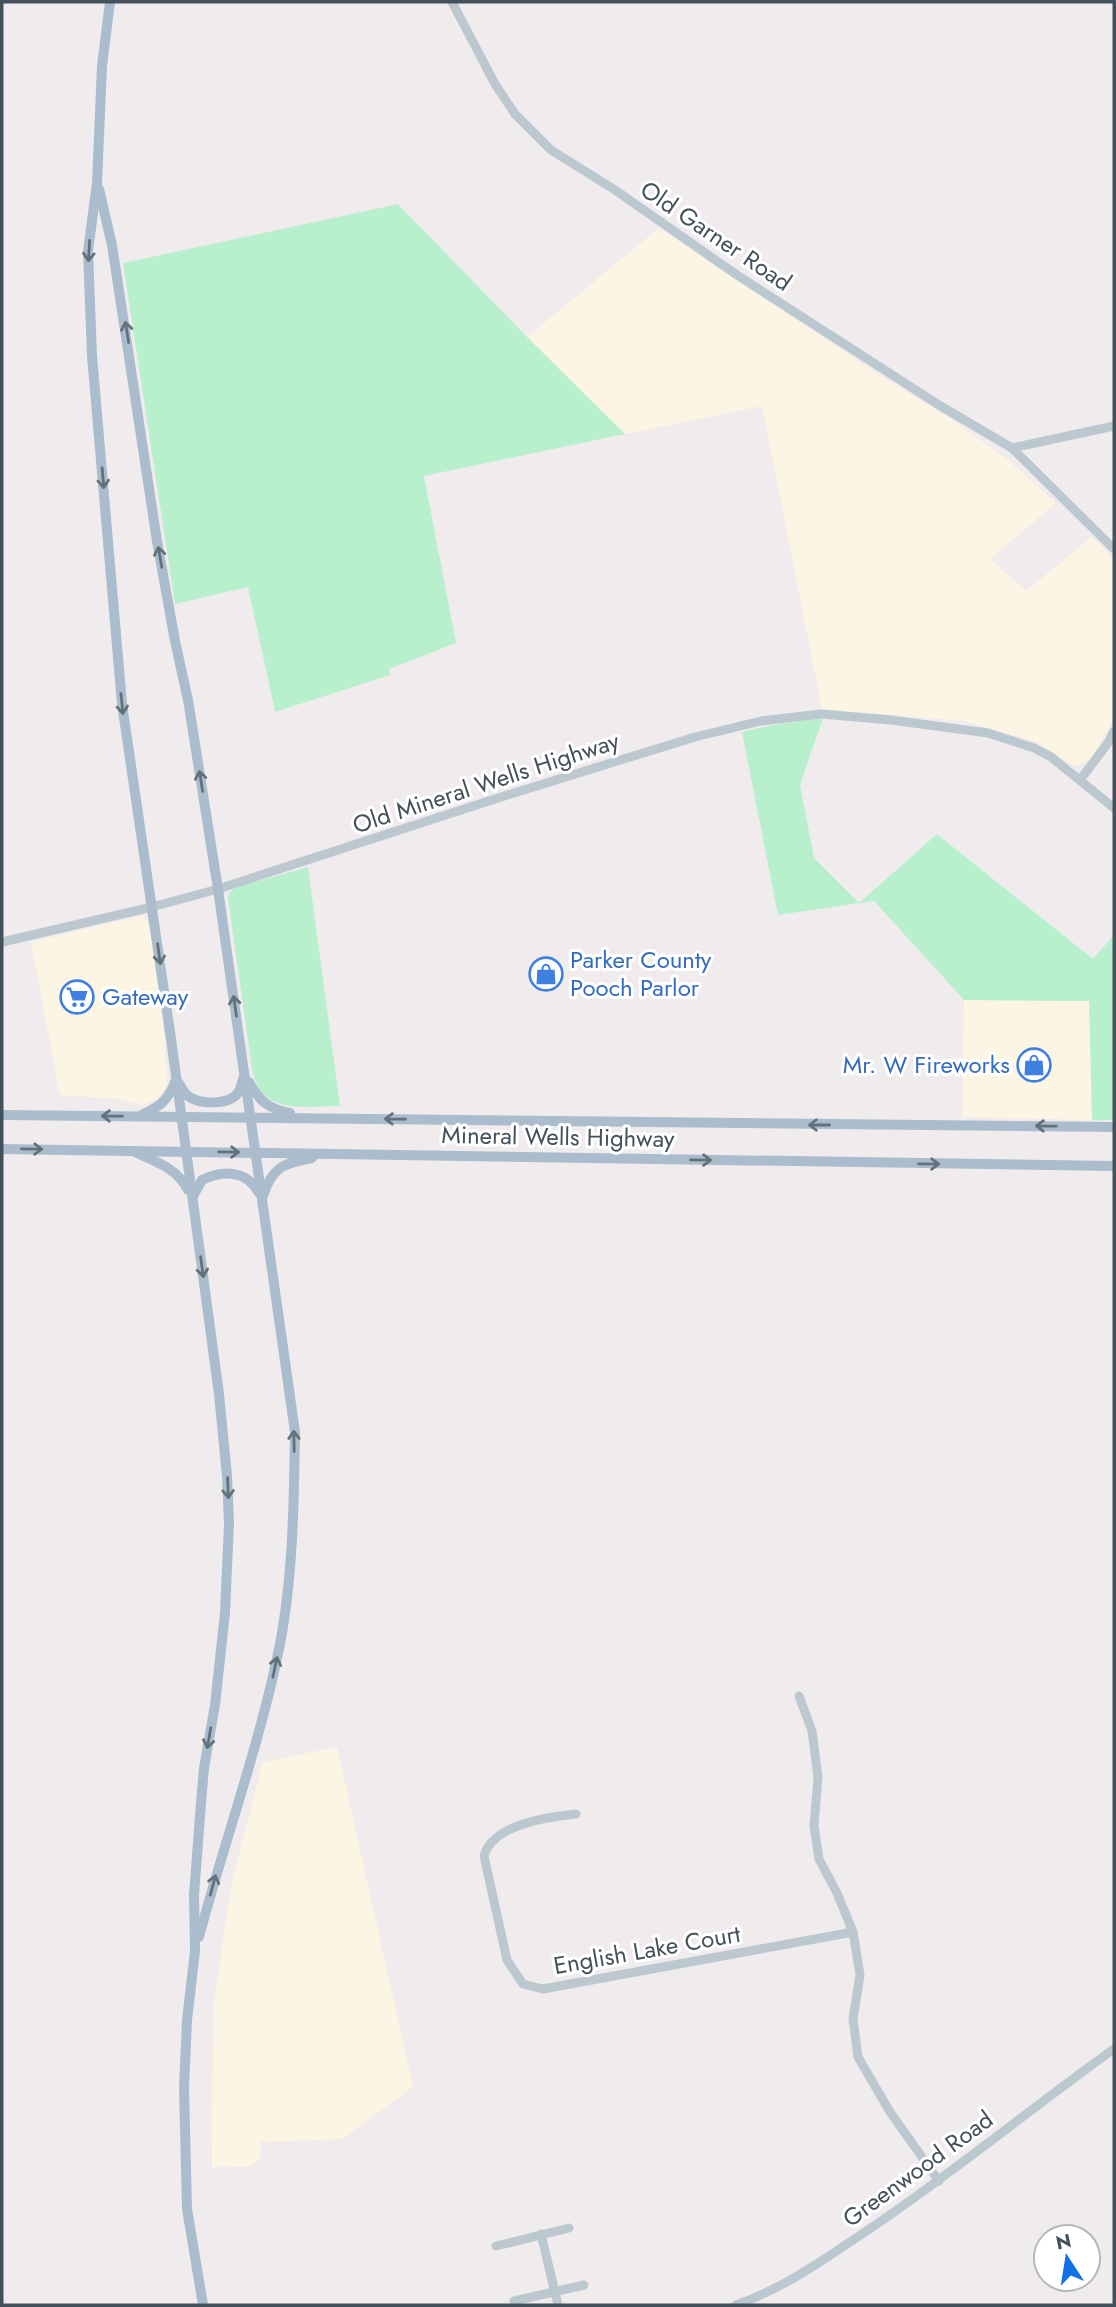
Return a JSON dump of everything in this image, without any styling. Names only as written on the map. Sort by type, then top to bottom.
[{"type":"main road","points":[[110,2],[100,90],[97,183],[88,251],[92,356],[122,704],[219,1394],[229,1523],[221,1660],[204,1768],[197,1847],[195,1951],[186,2048],[184,2148],[187,2208],[203,2305]]},
{"type":"main road","points":[[97,183],[112,245],[157,541],[188,700],[219,889],[295,1432],[291,1562],[280,1642],[269,1697],[224,1843],[195,1951]]},
{"type":"main road","points":[[176,1080],[188,1096],[202,1102],[218,1102],[238,1093],[245,1073]]},
{"type":"main road","points":[[245,1073],[256,1094],[266,1105],[278,1111],[310,1118]]},
{"type":"main road","points":[[137,1116],[162,1104],[176,1080]]},
{"type":"main road","name":"Mineral Wells Highway","points":[[2,1115],[1114,1127]]},
{"type":"main road","name":"Mineral Wells Highway","points":[[2,1149],[1114,1166]]},
{"type":"main road","points":[[128,1149],[174,1171],[183,1180],[192,1199]]},
{"type":"main road","points":[[262,1198],[267,1181],[277,1169],[287,1164],[332,1154]]},
{"type":"main road","points":[[192,1199],[201,1180],[211,1175],[233,1173],[247,1178],[255,1185],[262,1198]]},
{"type":"street","name":"Old Garner Road","points":[[452,2],[495,84],[515,114],[551,150],[930,400],[1012,448],[1114,549]]},
{"type":"street","points":[[1012,448],[1114,426]]},
{"type":"street","name":"Old Mineral Wells Highway","points":[[2,942],[152,908],[219,889],[514,793],[695,737],[761,721],[821,714],[988,733],[1034,748],[1051,757],[1114,808]]},
{"type":"street","points":[[1080,780],[1114,732]]},
{"type":"street","points":[[799,1696],[812,1731],[818,1777],[814,1826],[819,1858],[853,1932],[860,1975],[853,2019],[858,2057],[890,2112],[939,2181]]},
{"type":"street","name":"English Lake Court","points":[[576,1814],[512,1828],[498,1835],[486,1847],[484,1856],[507,1960],[523,1984],[542,1989],[853,1932]]},
{"type":"street","name":"Greenwood Road","points":[[736,2305],[767,2294],[806,2272],[939,2181],[1114,2049]]},
{"type":"street","points":[[496,2246],[569,2228]]},
{"type":"street","points":[[541,2234],[558,2305]]},
{"type":"street","points":[[514,2301],[584,2285]]},
{"type":"shaded area","points":[[659,228],[867,367],[952,420],[1007,459],[1056,503],[990,559],[1026,591],[1092,537],[1114,560],[1114,718],[1090,760],[1074,766],[1037,742],[965,721],[822,709],[762,406],[625,434],[527,337]]},
{"type":"shaded area","points":[[142,916],[151,926],[165,1040],[167,1085],[158,1098],[142,1105],[120,1099],[60,1095],[31,942]]},
{"type":"shaded area","points":[[964,1000],[1090,1001],[1092,1120],[962,1117]]},
{"type":"shaded area","points":[[337,1747],[413,2087],[342,2139],[261,2142],[260,2157],[254,2164],[246,2167],[217,2166],[212,2169],[213,2009],[231,1886],[263,1762]]},
{"type":"green space","points":[[398,204],[625,434],[424,476],[456,643],[389,669],[390,675],[275,712],[248,587],[175,604],[123,263]]},
{"type":"green space","points":[[823,718],[800,785],[814,858],[859,903],[937,834],[1093,959],[1114,935],[1114,1120],[1092,1120],[1089,1001],[964,1000],[874,901],[778,915],[742,732]]},
{"type":"green space","points":[[308,867],[340,1106],[286,1105],[267,1097],[259,1088],[252,1069],[228,898],[234,888]]},
{"type":"place","name":"Parker County Pooch Parlor","points":[[546,974]]},
{"type":"place","name":"Gateway","points":[[77,997]]},
{"type":"place","name":"Mr. W Fireworks","points":[[1034,1065]]}]
